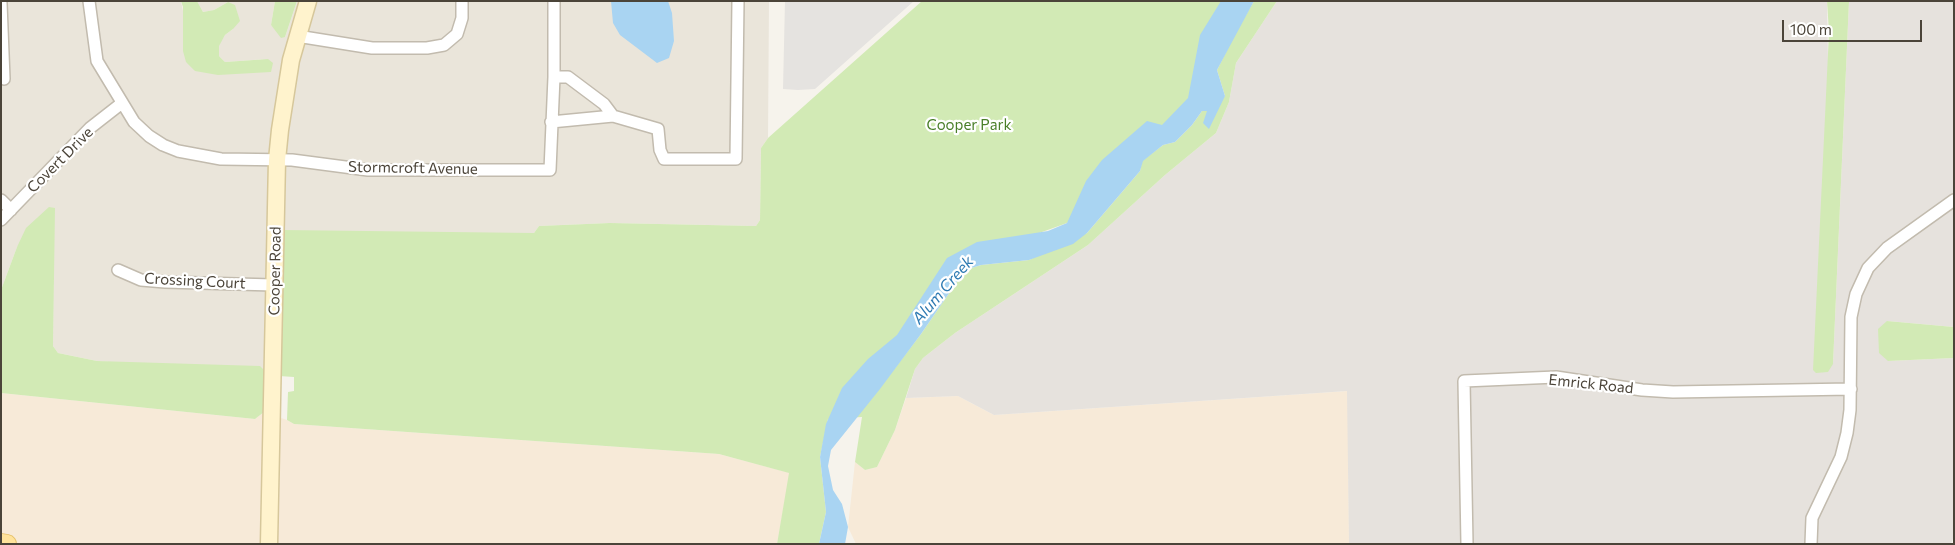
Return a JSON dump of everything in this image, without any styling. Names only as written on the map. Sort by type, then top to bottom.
[{"type":"main road","points":[[1,542],[7,544]]},
{"type":"street","name":"Stormcroft Avenue","points":[[89,1],[97,60],[122,103],[134,122],[149,136],[163,145],[178,151],[221,159],[277,160],[368,170],[550,170],[551,122]]},
{"type":"street","name":"Cooper Road","points":[[268,544],[277,160],[289,68],[308,1]]},
{"type":"street","points":[[297,36],[372,48],[427,48],[444,45],[457,34],[462,18],[462,1]]},
{"type":"street","points":[[554,1],[554,78],[551,122],[613,116],[658,129],[660,150],[664,159],[736,159],[738,1]]},
{"type":"street","points":[[1,3],[4,79]]},
{"type":"street","points":[[554,78],[568,77],[604,104],[613,116]]},
{"type":"street","name":"Covert Drive","points":[[1,220],[90,128],[122,103]]},
{"type":"street","points":[[1,200],[11,210]]},
{"type":"street","points":[[1811,544],[1812,518],[1818,501],[1841,457],[1848,433],[1851,389],[1851,317],[1856,294],[1868,268],[1887,248],[1954,200]]},
{"type":"street","name":"Crossing Court","points":[[118,270],[141,280],[157,282],[273,285]]},
{"type":"street","name":"Emrick Road","points":[[1467,544],[1464,381],[1556,378],[1642,390],[1673,392],[1851,389]]},
{"type":"shaded area","points":[[1,1],[181,1],[195,71],[267,59],[225,62],[219,56],[218,46],[225,35],[233,29],[228,2],[214,10],[203,12],[197,1],[275,1],[271,25],[285,37],[297,1],[769,1],[768,138],[761,148],[760,220],[756,226],[610,223],[539,226],[534,233],[279,376],[97,361],[58,353],[53,346],[54,208],[17,247],[1,290]]},
{"type":"shaded area","points":[[785,1],[914,1],[815,89],[798,90],[783,89]]},
{"type":"shaded area","points":[[1277,1],[1827,1],[1833,364],[1849,1],[1954,1],[1954,327],[1887,321],[1888,361],[1954,358],[1954,536],[1951,544],[1349,544],[1347,391],[994,415],[958,396],[906,398],[915,369],[923,358],[955,333],[1088,245],[1165,175],[1216,133],[1229,102],[1236,63]]},
{"type":"shaded area","points":[[1348,391],[1349,544],[856,544],[848,527],[855,462],[865,470],[877,467],[895,430],[906,398],[958,396],[994,415]]},
{"type":"shaded area","points":[[1,393],[255,419],[264,412],[294,424],[719,454],[790,473],[777,544],[1,544]]},
{"type":"green space","points":[[181,1],[197,1],[203,12],[214,10],[228,2],[235,5],[240,21],[225,35],[219,46],[219,56],[225,62],[268,59],[273,63],[271,72],[218,75],[195,71],[186,62],[183,51],[183,7]]},
{"type":"green space","points":[[275,1],[297,1],[285,37],[281,38],[271,25]]},
{"type":"green space","name":"Cooper Park","points":[[922,1],[1244,1],[1217,66],[1165,133],[1067,223],[967,259],[869,402],[921,334],[965,270],[981,265],[1029,260],[1087,233],[1140,171],[1142,161],[1163,145],[1175,142],[1192,125],[1202,111],[1207,110],[1225,96],[1217,70],[1236,32],[1254,1],[1277,1],[1236,63],[1229,102],[1216,133],[1165,175],[1088,245],[955,333],[923,358],[915,369],[895,430],[877,467],[865,470],[855,462],[862,417],[828,419],[820,457],[826,512],[819,544],[777,544],[789,473],[719,454],[294,424],[287,420],[288,392],[294,391],[294,377],[279,376],[282,230],[534,233],[539,226],[610,223],[756,226],[760,220],[761,148],[768,138]]},
{"type":"green space","points":[[1827,1],[1849,1],[1833,364],[1828,372],[1816,373],[1813,370],[1829,32]]},
{"type":"green space","points":[[49,207],[55,208],[53,346],[58,353],[97,361],[260,366],[265,371],[264,412],[255,419],[1,393],[1,290],[26,228]]},
{"type":"green space","points":[[1887,321],[1954,327],[1954,358],[1888,361],[1879,353],[1878,329]]},
{"type":"water","points":[[611,1],[668,1],[672,13],[674,41],[669,58],[657,63],[620,35],[613,23]]},
{"type":"water","name":"Alum Creek","points":[[1221,1],[1254,1],[1217,70],[1225,96],[1209,129],[1203,123],[1207,111],[1202,111],[1192,125],[1175,142],[1163,145],[1143,161],[1140,171],[1087,233],[1073,244],[1029,260],[981,265],[965,270],[921,334],[831,450],[828,466],[833,490],[842,504],[848,527],[845,544],[819,544],[826,512],[820,457],[826,424],[842,388],[868,359],[897,335],[947,258],[977,242],[1048,231],[1067,223],[1086,181],[1102,160],[1147,121],[1162,125],[1188,98],[1200,35]]}]
